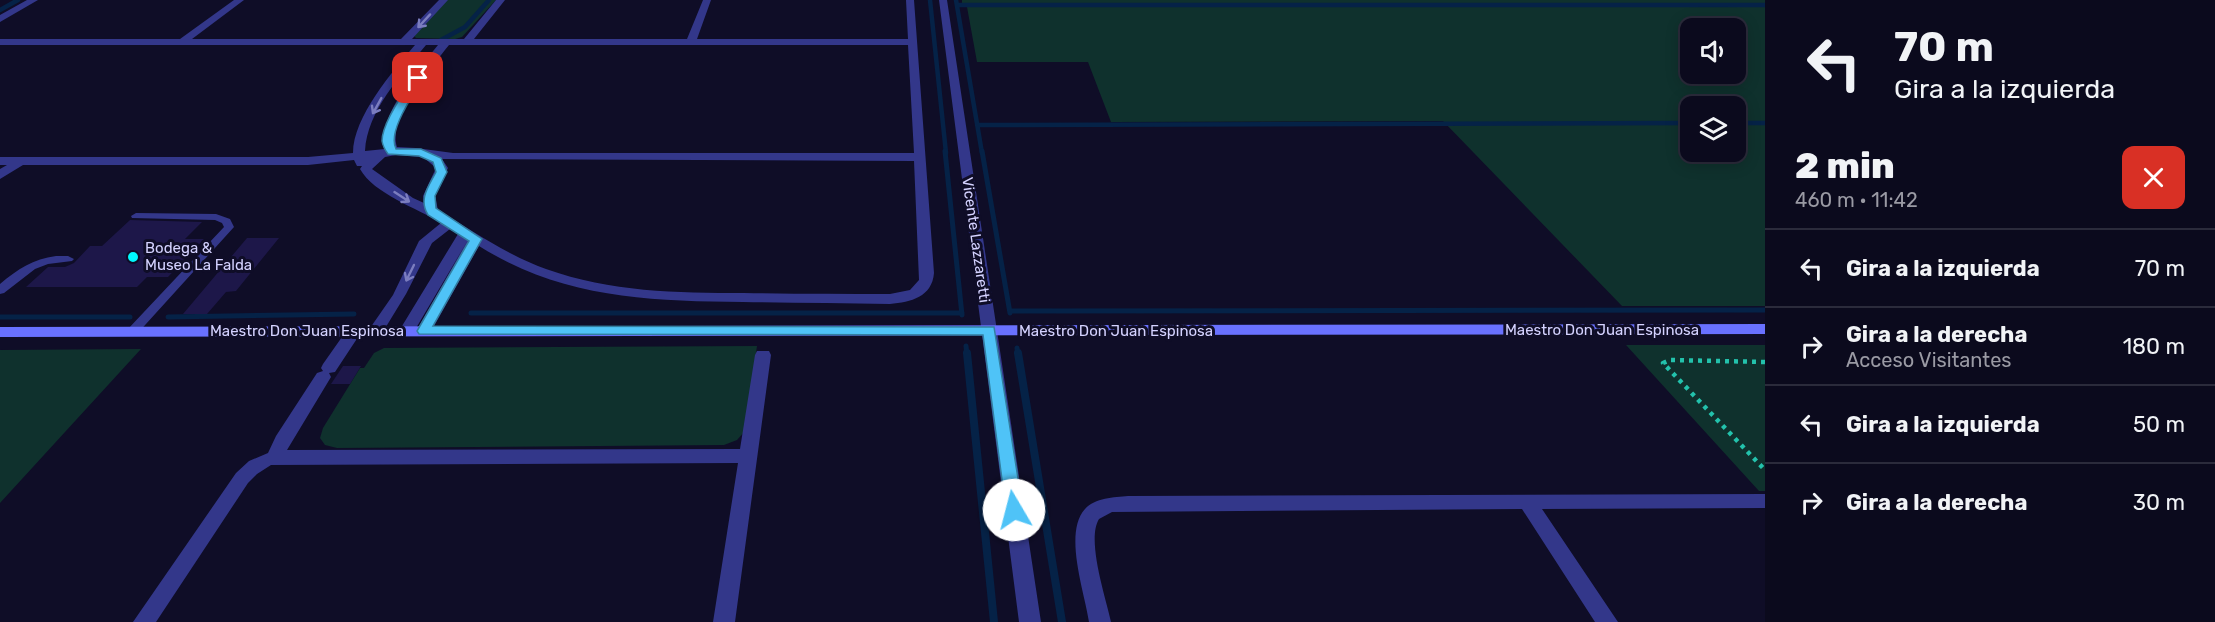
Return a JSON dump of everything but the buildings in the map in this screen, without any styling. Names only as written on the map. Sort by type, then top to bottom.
[{"type":"main road","name":"Maestro Don Juan Espinosa","points":[[0,332],[1765,329]]},
{"type":"street","points":[[0,19],[34,0]]},
{"type":"street","points":[[182,42],[240,0]]},
{"type":"street","points":[[404,42],[444,0]]},
{"type":"street","points":[[467,42],[501,0]]},
{"type":"street","points":[[691,42],[707,0]]},
{"type":"street","points":[[0,161],[300,162],[349,166],[367,172],[408,201],[432,212],[507,258],[540,272],[581,285],[614,292],[685,297],[904,298],[921,290],[927,277],[910,0]]},
{"type":"street","name":"Vicente Lazzaretti","points":[[943,0],[1030,622]]},
{"type":"street","points":[[0,42],[913,42]]},
{"type":"street","points":[[367,172],[359,156],[362,134],[391,84],[423,42]]},
{"type":"street","points":[[392,152],[387,142],[391,126],[418,78],[446,42]]},
{"type":"street","points":[[300,162],[392,152],[453,157],[920,158]]},
{"type":"street","points":[[367,172],[376,157],[392,152]]},
{"type":"street","points":[[426,154],[441,165],[439,179],[429,199],[432,212]]},
{"type":"street","points":[[439,179],[460,165],[502,157]]},
{"type":"street","points":[[0,175],[20,161]]},
{"type":"street","points":[[376,331],[398,297],[426,241],[450,223]]},
{"type":"street","points":[[407,331],[471,236]]},
{"type":"street","points":[[424,331],[471,236]]},
{"type":"street","points":[[275,457],[282,441],[354,331]]},
{"type":"street","points":[[724,622],[763,355]]},
{"type":"street","points":[[144,622],[242,478],[259,462],[275,457],[748,456]]},
{"type":"street","points":[[1100,622],[1083,534],[1088,519],[1109,505],[1139,503],[1765,501]]},
{"type":"street","points":[[1527,502],[1607,622]]},
{"type":"lane","points":[[132,332],[228,227],[226,220],[216,217],[136,216]]},
{"type":"lane","points":[[0,290],[33,264],[50,259],[68,259]]},
{"type":"path","points":[[1765,362],[1670,360],[1664,363],[1765,470]]},
{"type":"green space","points":[[447,0],[496,0],[462,37],[455,39],[416,38],[414,36]]},
{"type":"green space","points":[[962,0],[1765,0],[1765,306],[1622,306],[1443,121],[1111,122],[1088,62],[977,62],[967,7],[1491,7],[1487,3],[962,3]]},
{"type":"green space","points":[[1626,345],[1765,345],[1765,491],[1759,491]]},
{"type":"green space","points":[[757,346],[745,431],[737,440],[724,445],[337,448],[325,445],[320,438],[323,428],[360,368],[364,368],[374,353],[384,348]]},
{"type":"green space","points":[[141,349],[0,503],[0,350]]},
{"type":"waterway","points":[[0,10],[18,0]]},
{"type":"waterway","points":[[441,40],[465,27],[489,0]]},
{"type":"waterway","points":[[930,0],[946,153]]},
{"type":"waterway","points":[[956,0],[977,125]]},
{"type":"waterway","points":[[957,5],[1765,5]]},
{"type":"waterway","points":[[977,125],[1680,123]]},
{"type":"waterway","points":[[1746,123],[1765,123]]},
{"type":"waterway","points":[[977,125],[982,153]]},
{"type":"waterway","points":[[945,151],[962,313]]},
{"type":"waterway","points":[[982,151],[1010,313]]},
{"type":"waterway","points":[[1010,311],[1765,310]]},
{"type":"waterway","points":[[471,313],[962,313]]},
{"type":"waterway","points":[[168,317],[354,314]]},
{"type":"waterway","points":[[0,317],[130,317]]},
{"type":"waterway","points":[[966,346],[967,355]]},
{"type":"waterway","points":[[1017,348],[1018,355]]},
{"type":"waterway","points":[[967,353],[994,622]]},
{"type":"waterway","points":[[1018,353],[1062,622]]},
{"type":"place","name":"Bodega & Museo La Falda","points":[[133,257]]},
{"type":"route","points":[[418,78],[389,130],[388,146],[392,152],[421,153],[437,160],[442,172],[429,196],[430,208],[432,212],[476,239],[424,331],[989,330],[1014,510]]}]
